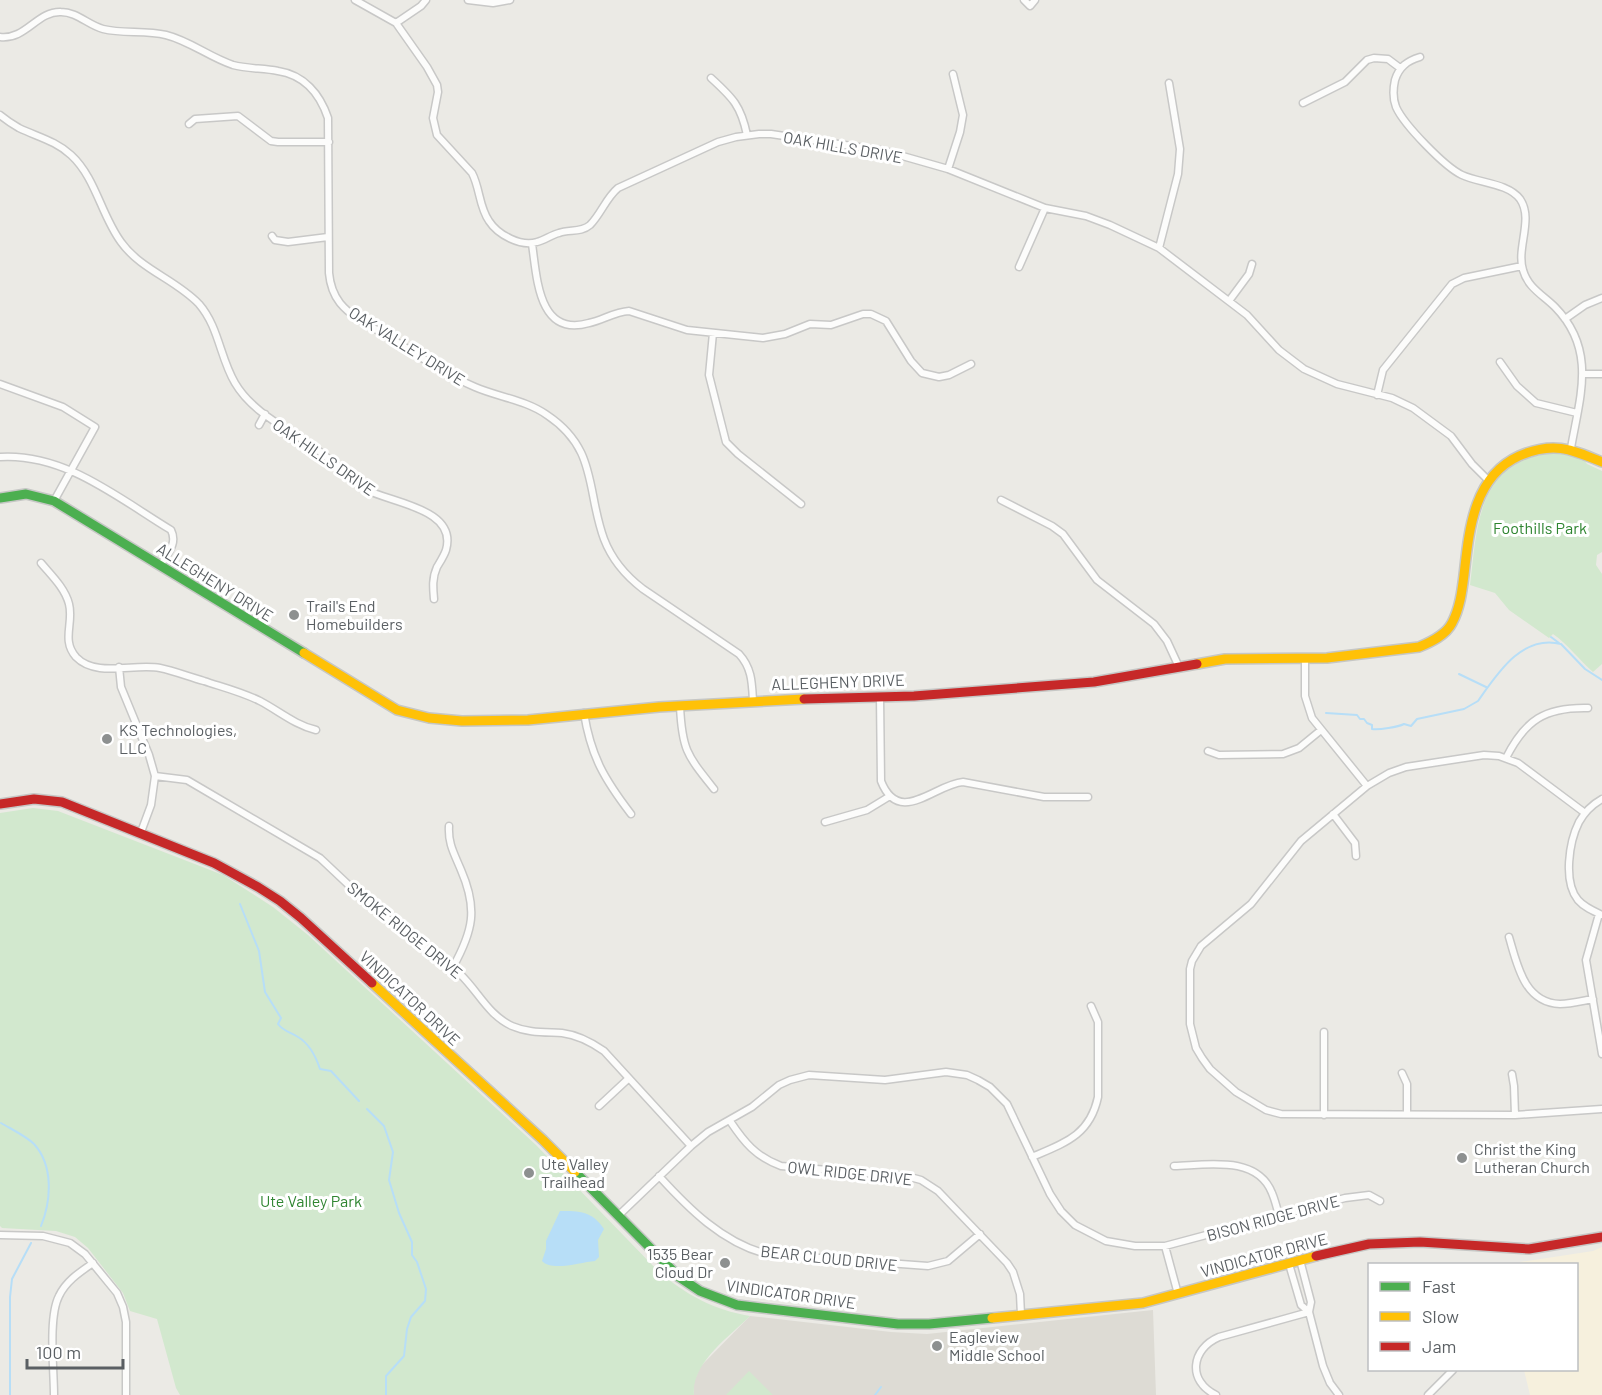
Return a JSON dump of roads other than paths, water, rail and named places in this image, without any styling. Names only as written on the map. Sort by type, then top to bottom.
[{"type":"street","points":[[355,0],[396,23],[427,67],[437,84],[434,127],[441,142],[463,161],[472,173],[489,223],[505,236],[532,244],[541,297],[545,307],[558,320],[566,324],[583,325],[629,311],[677,328],[763,338],[785,334],[810,324],[831,325],[863,314],[871,314],[886,321],[911,361],[922,373],[939,377],[949,375],[971,364]]},
{"type":"street","points":[[396,23],[426,0]]},
{"type":"street","points":[[468,0],[493,3],[510,0]]},
{"type":"street","points":[[1024,0],[1030,6],[1035,0]]},
{"type":"street","name":"OAK VALLEY DRIVE","points":[[0,37],[17,36],[45,15],[63,11],[102,29],[140,31],[175,38],[232,65],[287,73],[298,78],[317,94],[328,118],[329,273],[332,290],[341,304],[349,312],[448,374],[477,388],[545,413],[567,431],[586,462],[602,531],[616,562],[643,590],[739,654],[751,675],[753,701]]},
{"type":"street","points":[[1420,57],[1410,60],[1400,68],[1394,88],[1398,110],[1438,157],[1464,176],[1511,191],[1521,201],[1526,213],[1522,266],[1533,288],[1565,319],[1577,340],[1583,374],[1571,448]]},
{"type":"street","points":[[1303,103],[1345,82],[1367,60],[1388,59],[1400,68]]},
{"type":"street","points":[[948,169],[963,115],[954,74]]},
{"type":"street","points":[[711,78],[736,103],[741,112],[747,135]]},
{"type":"street","points":[[1159,248],[1178,174],[1180,149],[1169,83]]},
{"type":"street","points":[[189,124],[195,119],[234,115],[243,118],[271,141],[329,142]]},
{"type":"street","name":"OAK HILLS DRIVE","points":[[0,116],[18,127],[54,141],[73,157],[88,178],[119,240],[137,261],[199,305],[216,332],[230,373],[244,396],[265,414],[307,442],[365,489],[424,510],[438,519],[447,542],[446,550],[433,576],[434,599]]},
{"type":"street","name":"OAK HILLS DRIVE","points":[[532,244],[557,233],[586,227],[595,219],[607,199],[618,188],[718,142],[747,135],[771,134],[872,149],[948,169],[1045,208],[1097,220],[1159,248],[1254,321],[1279,350],[1304,369],[1346,387],[1402,403],[1445,431],[1488,480]]},
{"type":"street","points":[[1019,267],[1045,208]]},
{"type":"street","points":[[272,236],[275,240],[288,242],[328,237]]},
{"type":"street","points":[[1229,301],[1249,274],[1252,264]]},
{"type":"street","points":[[1377,394],[1383,370],[1452,284],[1464,278],[1522,266]]},
{"type":"street","points":[[1565,319],[1585,305],[1602,298]]},
{"type":"street","points":[[713,333],[709,375],[726,442],[801,504]]},
{"type":"street","points":[[1500,362],[1517,386],[1536,404],[1577,413]]},
{"type":"street","points":[[1583,374],[1602,374]]},
{"type":"street","points":[[0,384],[63,406],[95,427],[54,501]]},
{"type":"street","name":"OAK HILLS DRIVE","points":[[259,425],[265,414]]},
{"type":"street","name":"ALLEGHENY DRIVE","points":[[0,498],[26,494],[54,501],[397,710],[453,721],[494,723],[542,720],[584,713],[753,701],[880,697],[1094,682],[1225,659],[1327,658],[1419,647],[1447,630],[1452,623],[1460,602],[1472,522],[1478,499],[1488,480],[1500,468],[1521,454],[1543,449],[1571,448],[1602,462]]},
{"type":"street","points":[[0,457],[34,458],[72,470],[171,530],[174,544],[160,566]]},
{"type":"street","points":[[1001,500],[1063,534],[1097,579],[1154,624],[1167,641],[1179,667]]},
{"type":"street","points":[[41,563],[64,592],[69,606],[67,638],[72,652],[84,663],[92,667],[142,666],[163,669],[239,692],[262,702],[303,727],[316,730]]},
{"type":"street","points":[[1305,658],[1304,685],[1307,706],[1321,730],[1367,786]]},
{"type":"street","points":[[119,667],[121,687],[149,755],[155,776],[152,805],[141,832]]},
{"type":"street","points":[[880,697],[881,781],[890,796],[905,802],[912,802],[921,800],[951,784],[963,782],[1044,797],[1088,797]]},
{"type":"street","points":[[680,706],[681,731],[686,750],[714,789]]},
{"type":"street","points":[[1506,758],[1520,733],[1535,720],[1564,708],[1588,708]]},
{"type":"street","points":[[584,713],[587,731],[600,770],[631,814]]},
{"type":"street","points":[[1208,751],[1219,755],[1283,754],[1299,748],[1321,730]]},
{"type":"street","points":[[1585,813],[1518,764],[1506,758],[1484,755],[1406,767],[1389,773],[1367,786],[1301,841],[1251,904],[1201,946],[1192,961],[1189,976],[1189,1015],[1196,1048],[1210,1070],[1266,1110],[1293,1115],[1515,1115],[1602,1109]]},
{"type":"street","name":"SMOKE RIDGE DRIVE","points":[[155,776],[187,780],[320,858],[372,907],[453,967],[502,1020],[525,1030],[563,1034],[585,1040],[604,1051],[691,1146]]},
{"type":"street","points":[[825,822],[867,810],[890,796]]},
{"type":"street","name":"VINDICATOR DRIVE","points":[[0,804],[34,799],[54,800],[141,832],[234,871],[283,903],[538,1136],[679,1277],[711,1297],[737,1305],[916,1325],[1143,1303],[1300,1260],[1382,1243],[1420,1242],[1529,1249],[1602,1237]]},
{"type":"street","points":[[1602,799],[1585,813],[1580,821],[1574,837],[1568,872],[1569,880],[1579,901],[1600,914],[1586,960],[1602,1054]]},
{"type":"street","points":[[1333,814],[1355,843],[1356,856]]},
{"type":"street","points":[[450,826],[448,841],[470,893],[472,915],[468,937],[453,967]]},
{"type":"street","points":[[1509,937],[1521,977],[1537,996],[1561,1004],[1593,999]]},
{"type":"street","points":[[1032,1157],[1080,1133],[1087,1125],[1096,1106],[1098,1022],[1091,1006]]},
{"type":"street","points":[[1324,1032],[1324,1115]]},
{"type":"street","name":"BISON RIDGE DRIVE","points":[[618,1216],[708,1132],[752,1107],[779,1085],[809,1075],[870,1080],[956,1073],[978,1080],[1007,1104],[1055,1204],[1084,1231],[1106,1241],[1135,1246],[1164,1246],[1345,1198],[1369,1195],[1380,1201]]},
{"type":"street","points":[[1402,1073],[1407,1084],[1407,1114]]},
{"type":"street","points":[[1512,1074],[1515,1115]]},
{"type":"street","points":[[600,1106],[628,1079]]},
{"type":"street","name":"OWL RIDGE DRIVE","points":[[730,1120],[750,1148],[765,1160],[781,1166],[910,1177],[921,1180],[938,1191],[1013,1272],[1020,1294],[1021,1316]]},
{"type":"street","points":[[1174,1166],[1236,1166],[1253,1171],[1268,1185],[1279,1216]]},
{"type":"street","name":"BEAR CLOUD DRIVE","points":[[659,1176],[684,1204],[704,1221],[744,1246],[766,1254],[928,1266],[948,1261],[980,1234]]},
{"type":"street","points":[[0,1235],[43,1236],[62,1240],[78,1248],[117,1293],[126,1322],[126,1395]]},
{"type":"street","points":[[1164,1246],[1178,1294]]},
{"type":"street","points":[[1300,1260],[1311,1302],[1309,1312],[1323,1366],[1330,1383],[1339,1395]]},
{"type":"street","points":[[54,1395],[56,1304],[59,1295],[70,1281],[93,1263]]},
{"type":"street","points":[[1289,1264],[1301,1305],[1309,1312]]},
{"type":"street","points":[[1216,1395],[1206,1389],[1198,1378],[1199,1354],[1207,1343],[1219,1337],[1309,1312]]},
{"type":"street","points":[[1428,1395],[1452,1371]]},
{"type":"water","points":[[560,1211],[574,1211],[590,1215],[604,1229],[598,1240],[599,1257],[595,1261],[553,1266],[542,1261],[546,1241]]},
{"type":"waterway","points":[[1551,637],[1559,643]]},
{"type":"waterway","points":[[1326,713],[1357,715],[1372,725],[1372,729],[1379,729],[1404,724],[1411,726],[1417,719],[1464,709],[1478,701],[1502,668],[1512,659],[1534,645],[1547,642],[1561,644],[1585,669],[1602,680]]},
{"type":"waterway","points":[[1459,674],[1486,687]]},
{"type":"waterway","points":[[240,904],[259,951],[265,992],[281,1018],[278,1024],[306,1043],[320,1069],[331,1071],[359,1101]]},
{"type":"waterway","points":[[367,1109],[384,1126],[393,1152],[389,1180],[399,1213],[412,1242],[412,1255],[417,1262],[426,1289],[425,1301],[411,1317],[407,1329],[404,1356],[386,1376],[386,1395]]},
{"type":"waterway","points":[[1,1123],[34,1144],[45,1163],[49,1184],[47,1206],[41,1226]]},
{"type":"waterway","points":[[10,1395],[12,1279],[31,1243]]},
{"type":"waterway","points":[[875,1395],[881,1387]]},
{"type":"place","name":"Trail's End Homebuilders","points":[[294,615]]},
{"type":"place","name":"KS Technologies, LLC","points":[[107,739]]},
{"type":"place","name":"Christ the King Lutheran Church","points":[[1462,1158]]},
{"type":"place","name":"Ute Valley Trailhead","points":[[529,1173]]},
{"type":"place","name":"1535 Bear Cloud Dr","points":[[725,1263]]},
{"type":"place","name":"Eagleview Middle School","points":[[937,1346]]},
{"type":"park label","name":"Foothills Park","points":[[1540,528]]},
{"type":"park label","name":"Ute Valley Park","points":[[311,1201]]}]
